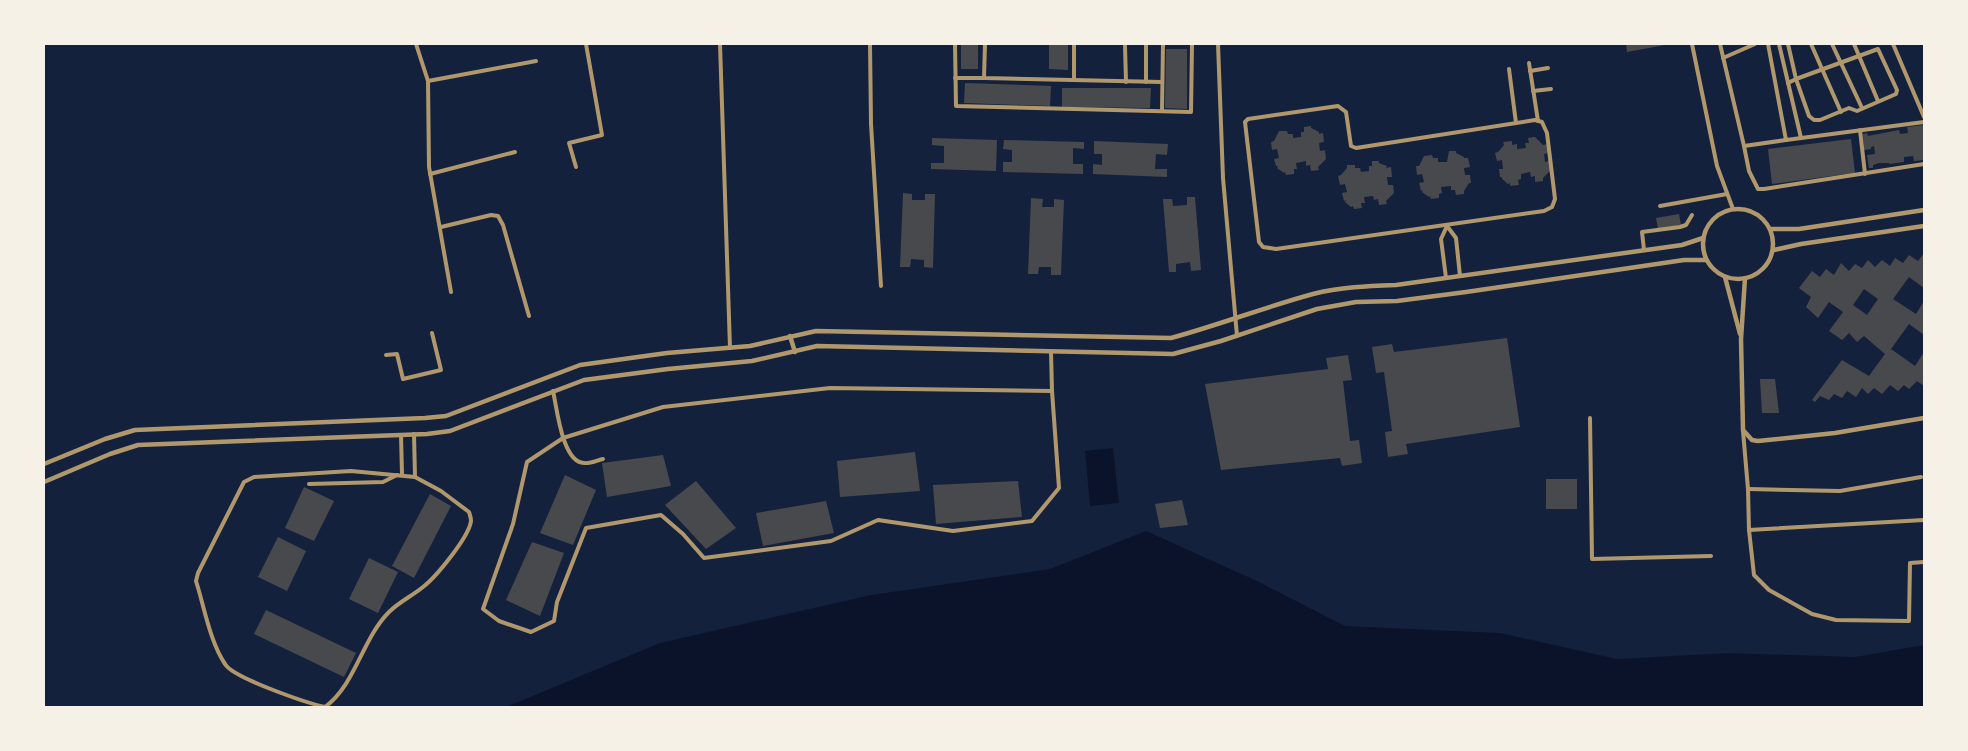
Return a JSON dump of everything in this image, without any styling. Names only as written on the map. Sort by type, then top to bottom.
[{"type":"street","points":[[416,44],[428,81],[430,174],[451,292]]},
{"type":"street","points":[[576,167],[569,143],[602,135],[586,44]]},
{"type":"street","points":[[720,44],[730,348]]},
{"type":"street","points":[[870,44],[871,124],[881,286]]},
{"type":"street","points":[[955,44],[957,106],[1162,111],[1192,111],[1192,44]]},
{"type":"street","points":[[984,78],[985,44]]},
{"type":"street","points":[[1074,44],[1074,80]]},
{"type":"street","points":[[1146,44],[1146,82]]},
{"type":"street","points":[[1162,111],[1163,44]]},
{"type":"street","points":[[1218,44],[1223,178],[1231,255],[1231,283],[1238,336]]},
{"type":"street","points":[[1692,44],[1717,166],[1733,209]]},
{"type":"street","points":[[1720,44],[1749,171],[1758,189],[1924,164]]},
{"type":"street","points":[[1723,58],[1755,44]]},
{"type":"street","points":[[1767,44],[1786,140]]},
{"type":"street","points":[[1779,44],[1800,138]]},
{"type":"street","points":[[1788,44],[1796,79],[1809,116],[1814,120],[1820,120],[1849,108],[1857,111],[1896,94],[1897,90],[1877,46],[1841,63],[1822,70],[1796,79],[1788,82]]},
{"type":"street","points":[[1811,44],[1840,112]]},
{"type":"street","points":[[1832,44],[1862,108]]},
{"type":"street","points":[[1854,44],[1878,101]]},
{"type":"street","points":[[1893,44],[1924,117]]},
{"type":"street","points":[[1125,46],[1126,82]]},
{"type":"street","points":[[428,81],[536,61]]},
{"type":"street","points":[[1529,63],[1538,121]]},
{"type":"street","points":[[1530,71],[1548,68]]},
{"type":"street","points":[[1509,69],[1516,123]]},
{"type":"street","points":[[955,78],[1162,82]]},
{"type":"street","points":[[1533,91],[1551,89]]},
{"type":"street","points":[[1338,106],[1347,112],[1351,146],[1356,148],[1516,123],[1542,122],[1547,133],[1554,199],[1552,207],[1544,211],[1276,249],[1263,247],[1259,242],[1245,122],[1248,119],[1338,106]]},
{"type":"street","points":[[1744,146],[1924,122]]},
{"type":"street","points":[[1860,130],[1865,174]]},
{"type":"street","points":[[430,174],[515,152]]},
{"type":"street","points":[[1660,206],[1727,194]]},
{"type":"street","points":[[1733,209],[1755,213],[1764,220],[1774,239],[1774,250],[1770,261],[1754,276],[1732,279],[1725,277],[1713,269],[1706,260],[1703,238],[1707,228],[1714,219],[1733,209]]},
{"type":"street","points":[[1770,229],[1799,229],[1924,210]]},
{"type":"street","points":[[441,227],[491,215],[498,216],[503,225],[529,316]]},
{"type":"street","points":[[1644,250],[1642,232],[1686,225],[1692,215]]},
{"type":"street","points":[[1446,278],[1442,239],[1447,226]]},
{"type":"street","points":[[1447,226],[1456,238],[1460,276]]},
{"type":"street","points":[[1774,250],[1924,226]]},
{"type":"street","points":[[44,464],[105,439],[135,430],[446,416],[580,365],[667,353],[750,346],[816,331],[1171,338],[1314,294],[1355,287],[1396,285],[1644,250],[1703,238]]},
{"type":"street","points":[[44,482],[110,454],[138,445],[450,431],[584,380],[752,362],[817,346],[1173,354],[1238,336],[1317,309],[1356,302],[1466,292],[1684,260],[1706,260]]},
{"type":"street","points":[[1725,277],[1741,339]]},
{"type":"street","points":[[1745,278],[1741,339],[1743,430],[1754,575],[1769,590],[1812,615],[1836,620],[1909,621],[1910,563],[1924,562]]},
{"type":"street","points":[[386,355],[397,354],[403,379],[441,370],[432,333]]},
{"type":"street","points":[[790,336],[795,352]]},
{"type":"street","points":[[1051,352],[1059,488],[1032,521],[953,531],[878,520],[831,541],[704,558],[683,534],[661,515],[600,524],[585,528],[557,602],[554,621],[531,632],[499,621],[483,609],[513,524],[527,462],[563,438],[663,407],[830,388],[1052,391]]},
{"type":"street","points":[[554,392],[563,438],[570,453],[575,459],[584,463],[603,459]]},
{"type":"street","points":[[1590,418],[1592,559],[1711,556]]},
{"type":"street","points":[[1743,430],[1752,440],[1758,441],[1835,433],[1924,418]]},
{"type":"street","points":[[414,434],[415,477]]},
{"type":"street","points":[[399,475],[401,435]]},
{"type":"street","points":[[351,471],[415,477],[441,491],[463,507],[469,512],[471,521],[458,546],[440,572],[423,587],[401,601],[372,633],[341,692],[334,700],[325,706],[278,693],[226,666],[217,647],[196,581],[244,482],[254,477],[351,471]]},
{"type":"street","points":[[309,484],[383,482],[399,475]]},
{"type":"street","points":[[1748,489],[1840,491],[1921,477]]},
{"type":"street","points":[[1749,530],[1924,520]]},
{"type":"water","points":[[1113,448],[1119,503],[1090,506],[1085,451]]},
{"type":"water","points":[[1146,531],[1257,581],[1345,626],[1500,633],[1617,659],[1728,653],[1855,657],[1924,645],[1924,707],[506,707],[660,643],[871,595],[1050,569]]},
{"type":"building","points":[[961,44],[978,44],[978,69],[961,69]]},
{"type":"building","points":[[1049,44],[1068,44],[1068,70],[1049,69]]},
{"type":"building","points":[[1626,44],[1664,44],[1665,45],[1627,52]]},
{"type":"building","points":[[1166,49],[1187,49],[1187,109],[1165,108]]},
{"type":"building","points":[[965,83],[1051,86],[1050,106],[964,103]]},
{"type":"building","points":[[1062,88],[1151,88],[1150,108],[1062,107]]},
{"type":"building","points":[[1924,125],[1924,160],[1914,161],[1913,156],[1904,157],[1904,162],[1879,163],[1869,168],[1867,155],[1875,154],[1874,146],[1864,150],[1863,134],[1867,133],[1868,136],[1899,130],[1900,134],[1908,133],[1907,127]]},
{"type":"building","points":[[1311,126],[1319,134],[1323,133],[1324,142],[1319,143],[1320,151],[1325,150],[1326,159],[1318,167],[1319,170],[1311,171],[1310,165],[1306,166],[1306,161],[1296,163],[1297,169],[1294,169],[1294,174],[1286,175],[1276,166],[1274,159],[1279,158],[1277,149],[1272,150],[1271,142],[1274,141],[1279,131],[1293,134],[1293,138],[1301,137],[1304,127]]},
{"type":"building","points":[[1535,137],[1543,145],[1548,144],[1549,153],[1544,154],[1545,162],[1549,161],[1551,170],[1543,181],[1535,182],[1535,176],[1531,177],[1530,172],[1521,174],[1521,179],[1518,180],[1519,185],[1510,186],[1510,183],[1508,184],[1500,177],[1499,169],[1503,169],[1502,160],[1497,161],[1495,153],[1504,145],[1503,142],[1512,141],[1512,145],[1517,144],[1517,149],[1526,148],[1525,143],[1529,143],[1528,138]]},
{"type":"building","points":[[932,138],[997,140],[996,171],[931,169],[931,163],[944,163],[944,146],[932,145]]},
{"type":"building","points":[[1851,139],[1855,173],[1772,184],[1768,149]]},
{"type":"building","points":[[1004,140],[1084,142],[1084,149],[1073,148],[1073,164],[1083,164],[1083,174],[1003,172],[1003,162],[1012,162],[1012,150],[1003,149]]},
{"type":"building","points":[[1094,141],[1168,144],[1167,155],[1156,154],[1155,169],[1167,169],[1167,177],[1093,174],[1093,164],[1102,165],[1102,154],[1094,154]]},
{"type":"building","points":[[1449,151],[1456,151],[1464,158],[1468,158],[1470,167],[1464,168],[1465,175],[1470,175],[1471,183],[1464,194],[1456,195],[1455,190],[1451,190],[1451,186],[1441,187],[1442,193],[1439,194],[1439,198],[1431,199],[1422,192],[1423,190],[1421,191],[1419,183],[1424,182],[1422,174],[1417,175],[1416,166],[1419,166],[1424,156],[1432,155],[1433,158],[1438,158],[1438,162],[1447,162]]},
{"type":"building","points":[[1372,161],[1379,161],[1387,166],[1386,168],[1391,167],[1392,177],[1387,177],[1388,185],[1393,185],[1394,193],[1386,201],[1387,204],[1379,205],[1378,199],[1374,200],[1373,196],[1364,197],[1365,203],[1361,203],[1362,208],[1354,209],[1345,202],[1346,200],[1344,201],[1342,193],[1347,192],[1345,184],[1340,185],[1338,176],[1347,168],[1347,165],[1355,165],[1355,168],[1360,168],[1361,172],[1369,171]]},
{"type":"building","points":[[903,193],[912,194],[912,200],[925,200],[925,194],[935,194],[933,268],[924,267],[924,260],[911,259],[910,267],[900,267]]},
{"type":"building","points":[[1187,197],[1195,197],[1201,270],[1191,271],[1190,262],[1176,264],[1176,272],[1169,272],[1163,199],[1172,199],[1173,206],[1187,205]]},
{"type":"building","points":[[1031,198],[1043,199],[1042,207],[1054,207],[1054,199],[1064,200],[1061,275],[1051,275],[1051,267],[1039,267],[1038,274],[1028,274]]},
{"type":"building","points":[[1679,214],[1681,225],[1658,229],[1656,218]]},
{"type":"building","points":[[1924,253],[1924,288],[1909,277],[1893,299],[1916,314],[1924,301],[1924,335],[1909,324],[1891,349],[1915,366],[1924,352],[1924,386],[1917,381],[1909,389],[1904,385],[1898,391],[1890,385],[1882,394],[1874,388],[1868,394],[1862,388],[1856,397],[1847,391],[1842,398],[1834,394],[1829,400],[1820,396],[1815,402],[1812,400],[1842,360],[1869,376],[1885,354],[1864,336],[1857,342],[1849,333],[1842,340],[1829,331],[1843,312],[1829,302],[1818,318],[1806,307],[1811,297],[1799,288],[1812,271],[1820,277],[1826,269],[1834,275],[1841,263],[1849,271],[1855,264],[1862,268],[1868,260],[1875,267],[1882,260],[1890,266],[1895,258],[1903,263],[1909,255],[1918,261]],"holes":[[[1864,289],[1878,299],[1867,315],[1853,305]]]},
{"type":"building","points":[[1507,338],[1520,427],[1406,444],[1408,454],[1388,457],[1385,432],[1392,431],[1384,372],[1376,373],[1372,347],[1392,344],[1394,352]]},
{"type":"building","points":[[1348,355],[1352,380],[1343,381],[1350,441],[1359,440],[1362,463],[1342,466],[1340,458],[1221,470],[1205,384],[1328,369],[1326,358]]},
{"type":"building","points":[[1760,379],[1775,379],[1779,413],[1762,413]]},
{"type":"building","points":[[915,452],[920,491],[840,497],[837,461]]},
{"type":"building","points":[[663,455],[671,486],[607,497],[602,463]]},
{"type":"building","points":[[565,475],[596,490],[573,545],[540,533]]},
{"type":"building","points":[[1546,479],[1577,479],[1577,509],[1546,509]]},
{"type":"building","points":[[696,481],[736,528],[706,549],[665,505]]},
{"type":"building","points":[[1018,481],[1022,517],[936,524],[933,485]]},
{"type":"building","points":[[304,487],[334,501],[314,541],[285,528]]},
{"type":"building","points":[[430,494],[451,506],[414,578],[392,566]]},
{"type":"building","points":[[1182,500],[1188,525],[1160,528],[1155,504]]},
{"type":"building","points":[[826,501],[834,533],[763,546],[756,513]]},
{"type":"building","points":[[278,537],[306,551],[287,591],[258,577]]},
{"type":"building","points":[[532,542],[564,553],[540,616],[506,600]]},
{"type":"building","points":[[369,558],[398,572],[378,613],[349,599]]},
{"type":"building","points":[[266,610],[356,653],[344,677],[254,634]]}]
